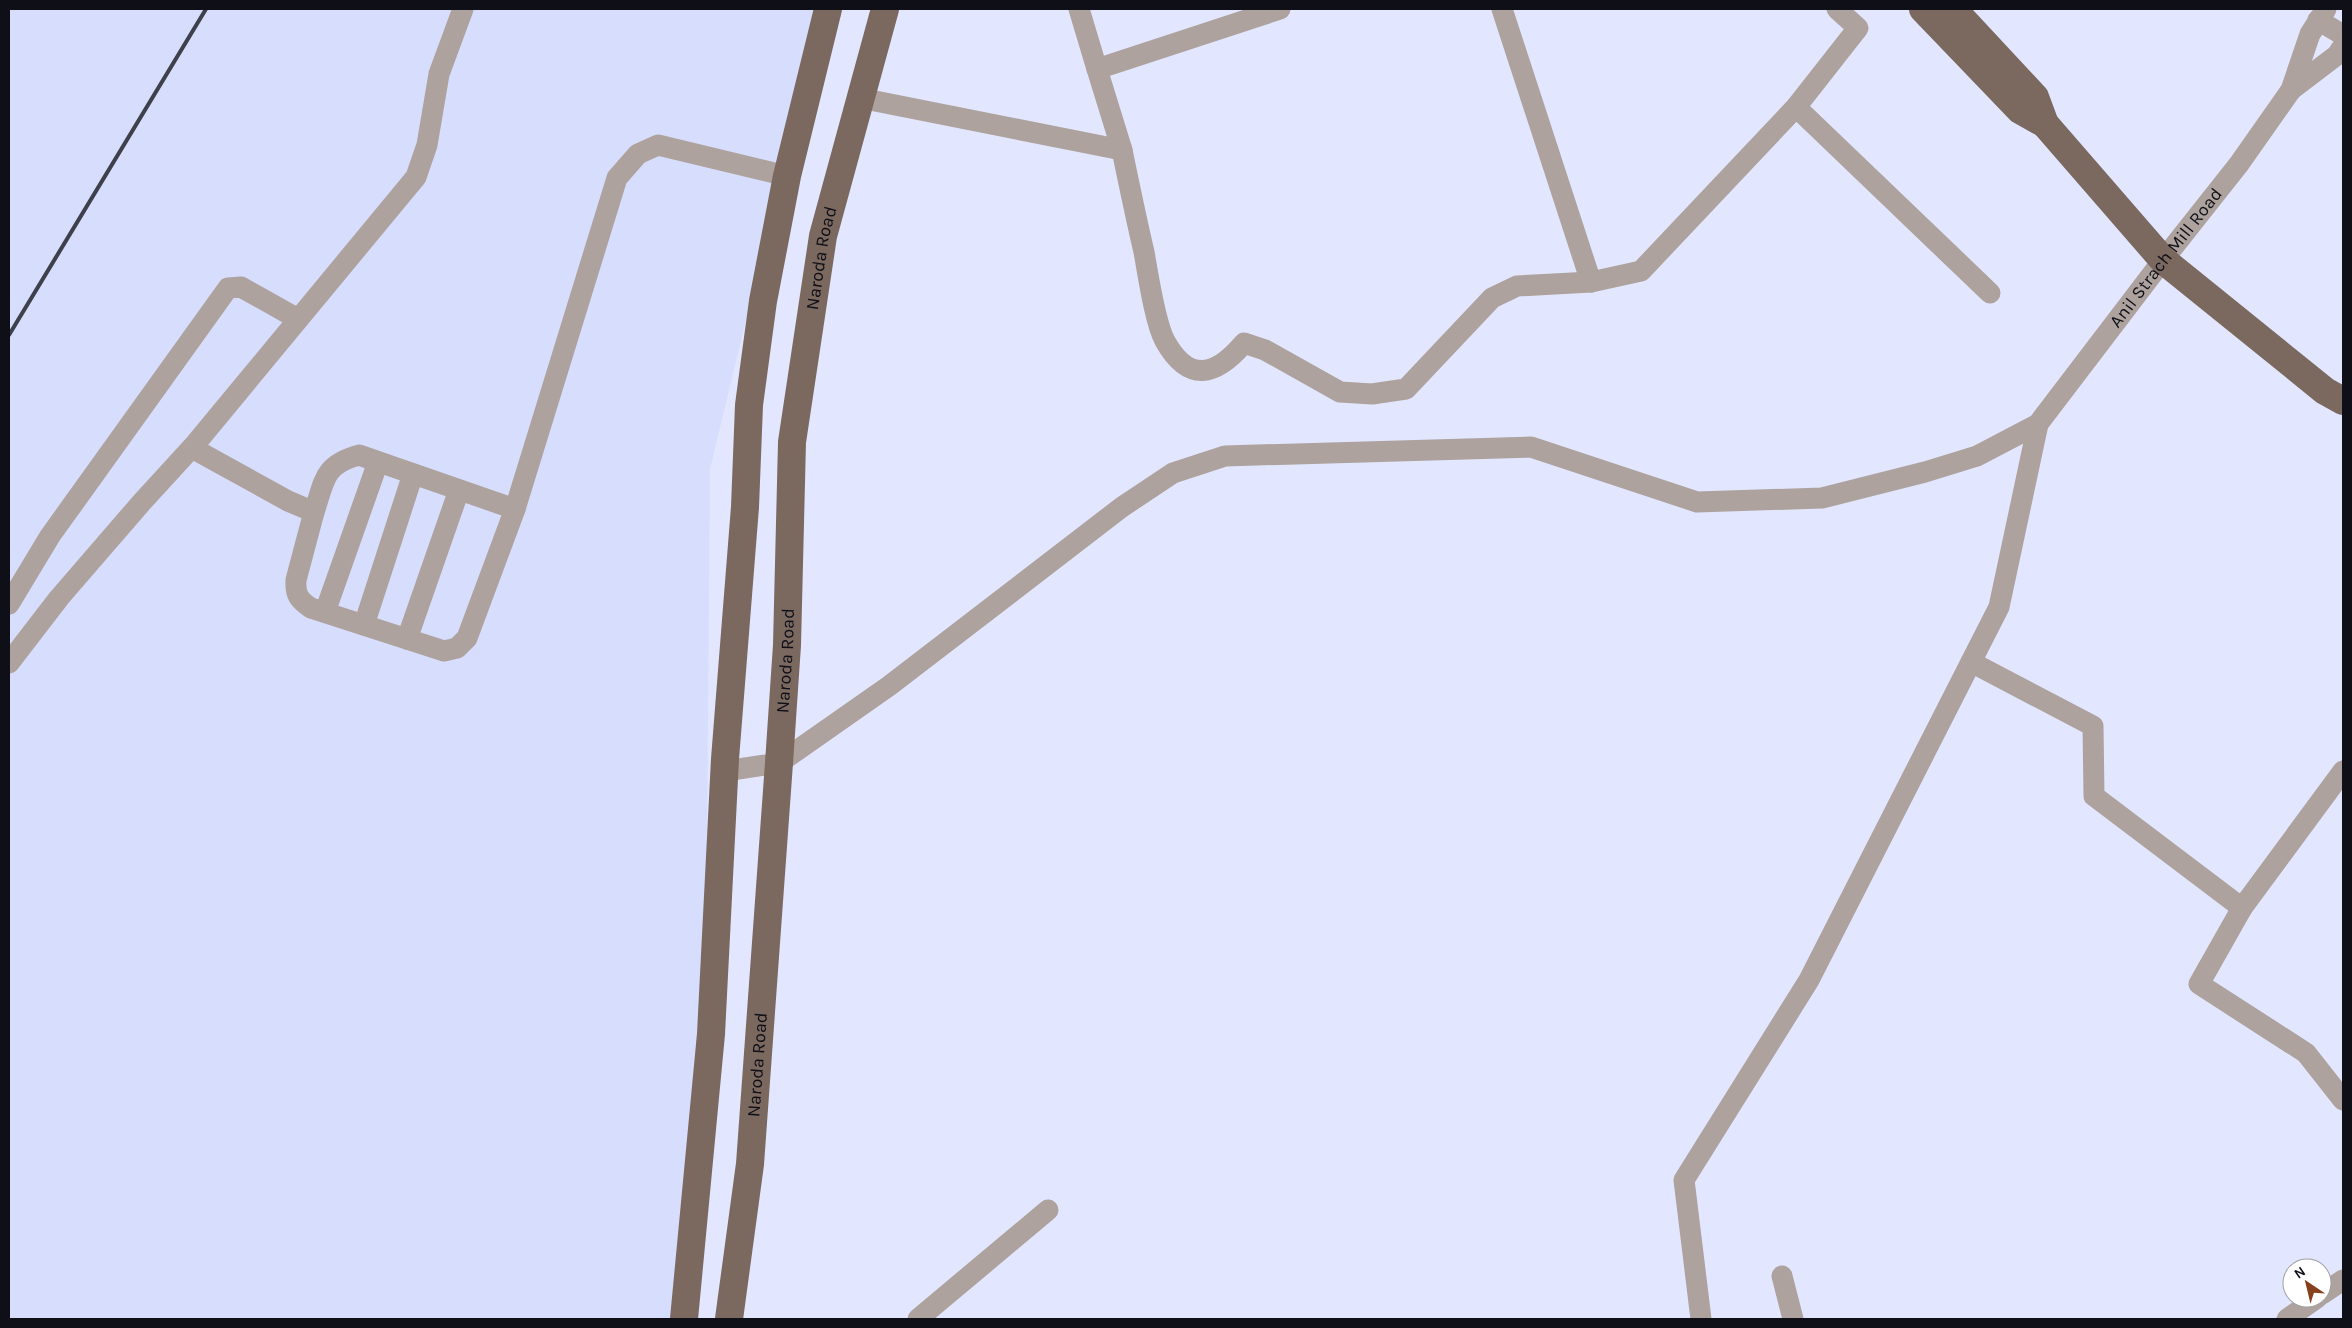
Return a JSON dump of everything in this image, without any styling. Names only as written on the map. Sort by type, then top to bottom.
[{"type":"main road","name":"Naroda Road","points":[[729,1319],[750,1164],[779,763],[787,645],[792,442],[823,236],[885,9]]},
{"type":"main road","points":[[1923,9],[2020,110],[2046,124]]},
{"type":"main road","points":[[1953,9],[2035,96],[2046,124],[2163,260],[2326,392],[2343,401]]},
{"type":"main road","points":[[684,1319],[711,1034],[724,772],[745,507],[749,405],[763,301],[787,176],[824,10]]},
{"type":"street","points":[[9,663],[58,598],[192,448],[416,177],[427,145],[439,74],[463,9]]},
{"type":"street","points":[[1079,9],[1122,150],[1164,340],[1184,366],[1199,373],[1218,368],[1231,359],[1244,343],[1266,350],[1340,392],[1372,394],[1406,389],[1492,298],[1517,286],[1591,282],[1641,271],[1796,108],[1858,28],[1837,9]]},
{"type":"street","points":[[1097,68],[1280,9]]},
{"type":"street","points":[[1502,9],[1591,282]]},
{"type":"street","points":[[2322,14],[2343,35]]},
{"type":"street","name":"Anil Strach Mill Road","points":[[2038,424],[2239,164],[2291,90],[2310,34],[2322,14]]},
{"type":"street","name":"Anil Strach Mill Road","points":[[2291,90],[2338,55],[2343,46]]},
{"type":"street","points":[[860,98],[1122,150]]},
{"type":"street","points":[[1796,108],[1990,293]]},
{"type":"street","points":[[515,509],[359,455],[340,460],[328,473],[314,512],[300,560],[295,590],[298,600],[311,608],[444,651],[457,648],[467,638],[515,509],[617,178],[638,154],[658,146],[787,176]]},
{"type":"street","points":[[9,604],[50,536],[228,288],[241,287],[298,319]]},
{"type":"street","points":[[724,772],[779,763],[889,686],[1122,507],[1173,473],[1225,456],[1531,447],[1697,502],[1822,498],[1925,472],[1978,456],[2038,424]]},
{"type":"street","points":[[1701,1319],[1684,1180],[1809,980],[1999,606],[2038,424]]},
{"type":"street","points":[[192,448],[288,501],[314,512]]},
{"type":"street","points":[[325,612],[378,462]]},
{"type":"street","points":[[364,625],[413,474]]},
{"type":"street","points":[[407,638],[459,490]]},
{"type":"street","points":[[1971,662],[2093,726],[2094,796],[2242,908]]},
{"type":"street","points":[[2343,771],[2242,908],[2199,984],[2306,1053],[2343,1100]]},
{"type":"street","points":[[918,1319],[1048,1210]]},
{"type":"street","points":[[1782,1276],[1793,1319]]},
{"type":"street","points":[[2332,1287],[2343,1280]]},
{"type":"street","points":[[2287,1319],[2303,1308]]},
{"type":"shaded area","points":[[9,9],[821,9],[710,469],[704,1215],[692,1319],[9,1319]]},
{"type":"railway","points":[[9,335],[206,9]]}]
